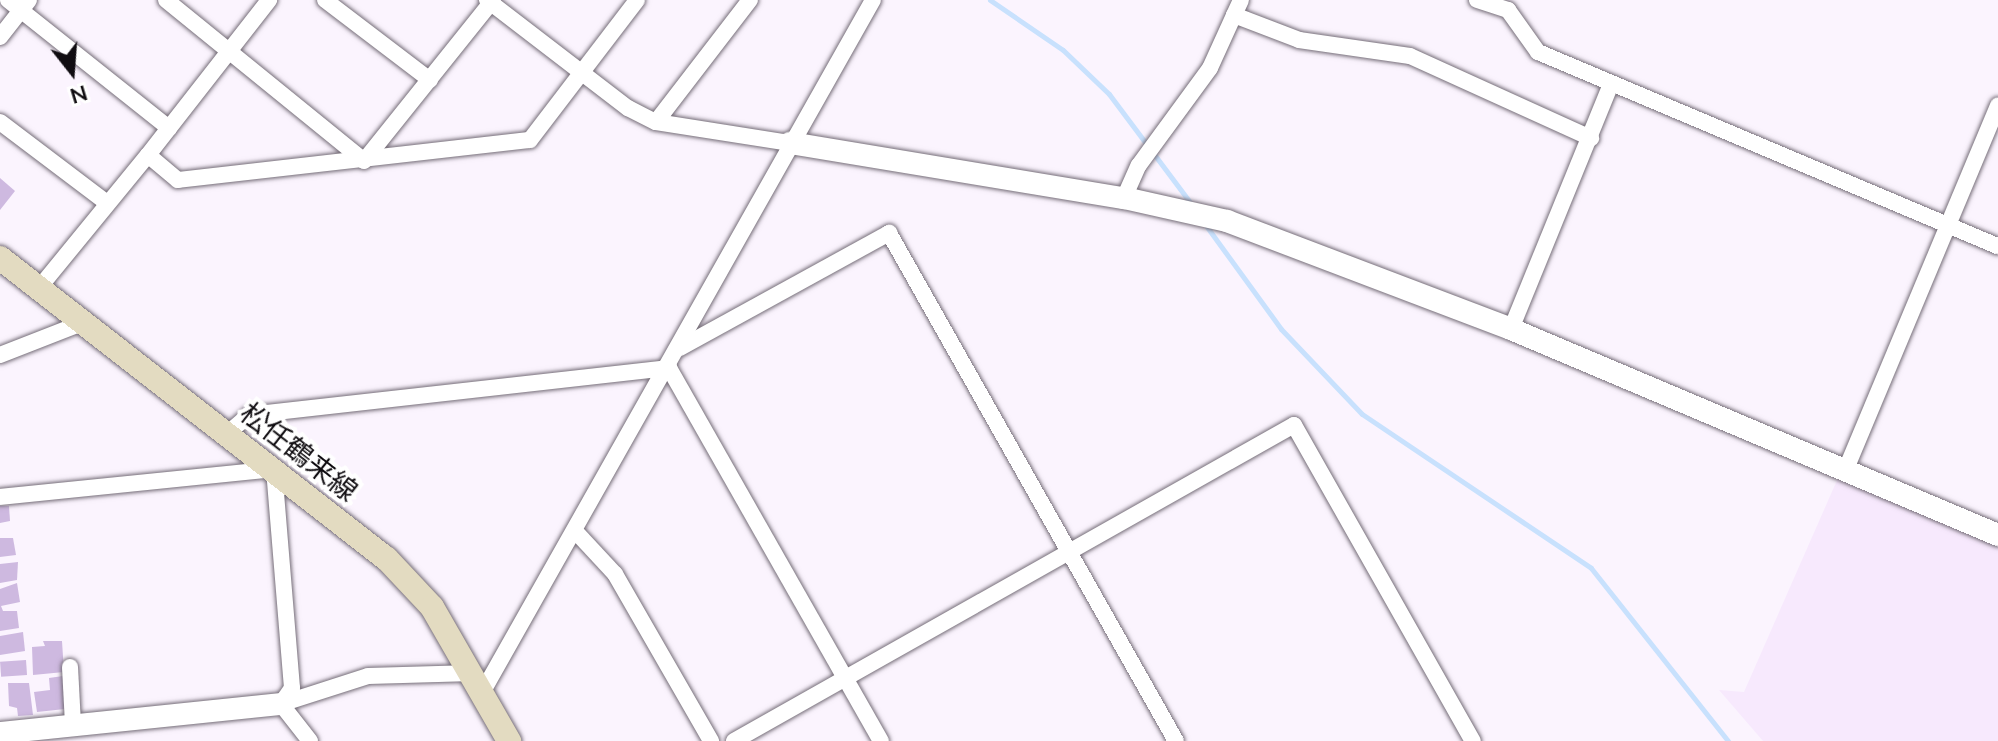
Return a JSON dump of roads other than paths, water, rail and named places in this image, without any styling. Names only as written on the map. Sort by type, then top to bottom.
[{"type":"main road","name":"松任鶴来線","points":[[0,258],[386,558],[432,607],[478,682],[509,741]]},
{"type":"street","points":[[166,0],[364,161]]},
{"type":"street","points":[[39,288],[269,0]]},
{"type":"street","points":[[325,0],[430,80]]},
{"type":"street","points":[[148,155],[178,180],[530,140],[637,0]]},
{"type":"street","points":[[656,122],[750,0]]},
{"type":"street","points":[[0,733],[281,704],[368,676],[478,682],[576,532],[669,368],[790,143],[873,0]]},
{"type":"street","points":[[1477,0],[1510,5],[1538,52],[1610,86],[1998,246]]},
{"type":"street","points":[[364,161],[490,1],[581,73],[656,122],[1124,198],[1227,221],[1511,329],[1998,535]]},
{"type":"street","points":[[0,37],[19,3],[169,128]]},
{"type":"street","points":[[1124,198],[1147,154],[1210,68],[1237,7],[1299,40],[1410,56],[1591,138]]},
{"type":"street","points":[[1511,329],[1610,86]]},
{"type":"street","points":[[1846,469],[1998,105]]},
{"type":"street","points":[[0,122],[107,203]]},
{"type":"street","points":[[680,348],[889,233],[1176,741]]},
{"type":"street","points":[[0,355],[82,323]]},
{"type":"street","points":[[227,434],[249,415],[669,368]]},
{"type":"street","points":[[669,368],[881,741]]},
{"type":"street","points":[[734,741],[1294,425],[1473,741]]},
{"type":"street","points":[[0,497],[274,469],[292,688],[281,704]]},
{"type":"street","points":[[576,532],[615,574],[711,741]]},
{"type":"street","points":[[70,667],[73,725]]},
{"type":"street","points":[[281,704],[310,741]]},
{"type":"waterway","points":[[990,0],[1063,50],[1109,94],[1189,201]]},
{"type":"waterway","points":[[1207,227],[1281,329],[1362,414],[1591,568],[1728,741]]}]
